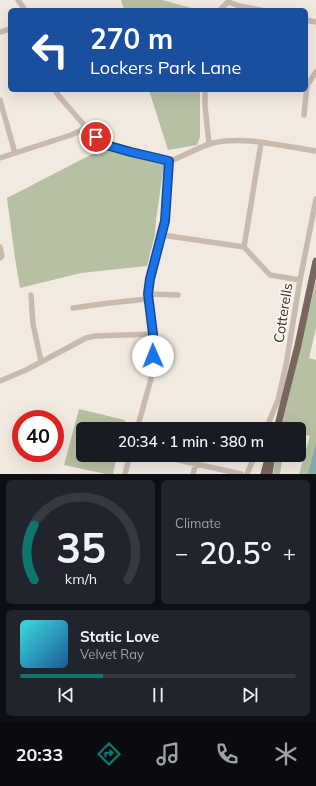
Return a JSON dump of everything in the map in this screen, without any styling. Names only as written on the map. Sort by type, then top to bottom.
[{"type":"main road","points":[[279,422],[299,341],[316,261]]},
{"type":"main road","points":[[264,474],[268,462]]},
{"type":"main road","points":[[269,474],[270,462]]},
{"type":"street","points":[[228,1],[250,8]]},
{"type":"street","points":[[308,84],[316,72]]},
{"type":"street","points":[[56,92],[86,126],[106,145],[169,161],[209,144],[229,141],[245,141],[316,151]]},
{"type":"street","points":[[205,92],[209,144]]},
{"type":"street","points":[[304,115],[306,92]]},
{"type":"street","points":[[0,100],[15,152]]},
{"type":"street","points":[[0,158],[71,135],[80,131],[86,126]]},
{"type":"street","points":[[244,247],[261,143]]},
{"type":"street","points":[[139,422],[151,379],[153,334],[148,297],[150,279],[165,221],[169,161]]},
{"type":"street","name":"Cotterells","points":[[269,422],[278,400],[286,365],[300,280],[316,199]]},
{"type":"street","points":[[162,234],[244,247],[270,274],[300,280]]},
{"type":"street","points":[[309,238],[316,240]]},
{"type":"street","points":[[0,247],[2,256],[0,258]]},
{"type":"street","points":[[31,295],[33,324],[41,362]]},
{"type":"street","points":[[73,308],[148,297],[178,295]]},
{"type":"street","points":[[0,381],[20,373],[86,338],[153,334]]},
{"type":"street","points":[[125,474],[128,462]]},
{"type":"street","points":[[187,462],[241,474]]},
{"type":"street","points":[[247,474],[252,462]]},
{"type":"street","points":[[193,474],[196,464]]},
{"type":"green space","points":[[121,0],[162,0],[192,8],[123,8]]},
{"type":"green space","points":[[150,92],[200,92],[200,137],[197,145],[168,150]]},
{"type":"green space","points":[[102,149],[164,165],[155,235],[147,266],[81,273],[20,288],[7,198]]},
{"type":"green space","points":[[316,281],[316,328],[309,358],[316,360],[316,474],[299,474],[302,462],[306,462],[306,450],[310,436],[306,435],[306,422],[283,422]]},
{"type":"green space","points":[[79,409],[125,420],[125,422],[76,422],[76,462],[116,462],[113,474],[106,474],[64,465]]},
{"type":"green space","points":[[275,462],[282,462],[280,474],[273,474]]},
{"type":"water","points":[[316,444],[316,474],[308,474],[315,447]]},
{"type":"route","points":[[96,137],[106,145],[169,161],[165,221],[150,279],[148,294],[153,334],[153,356]]}]
